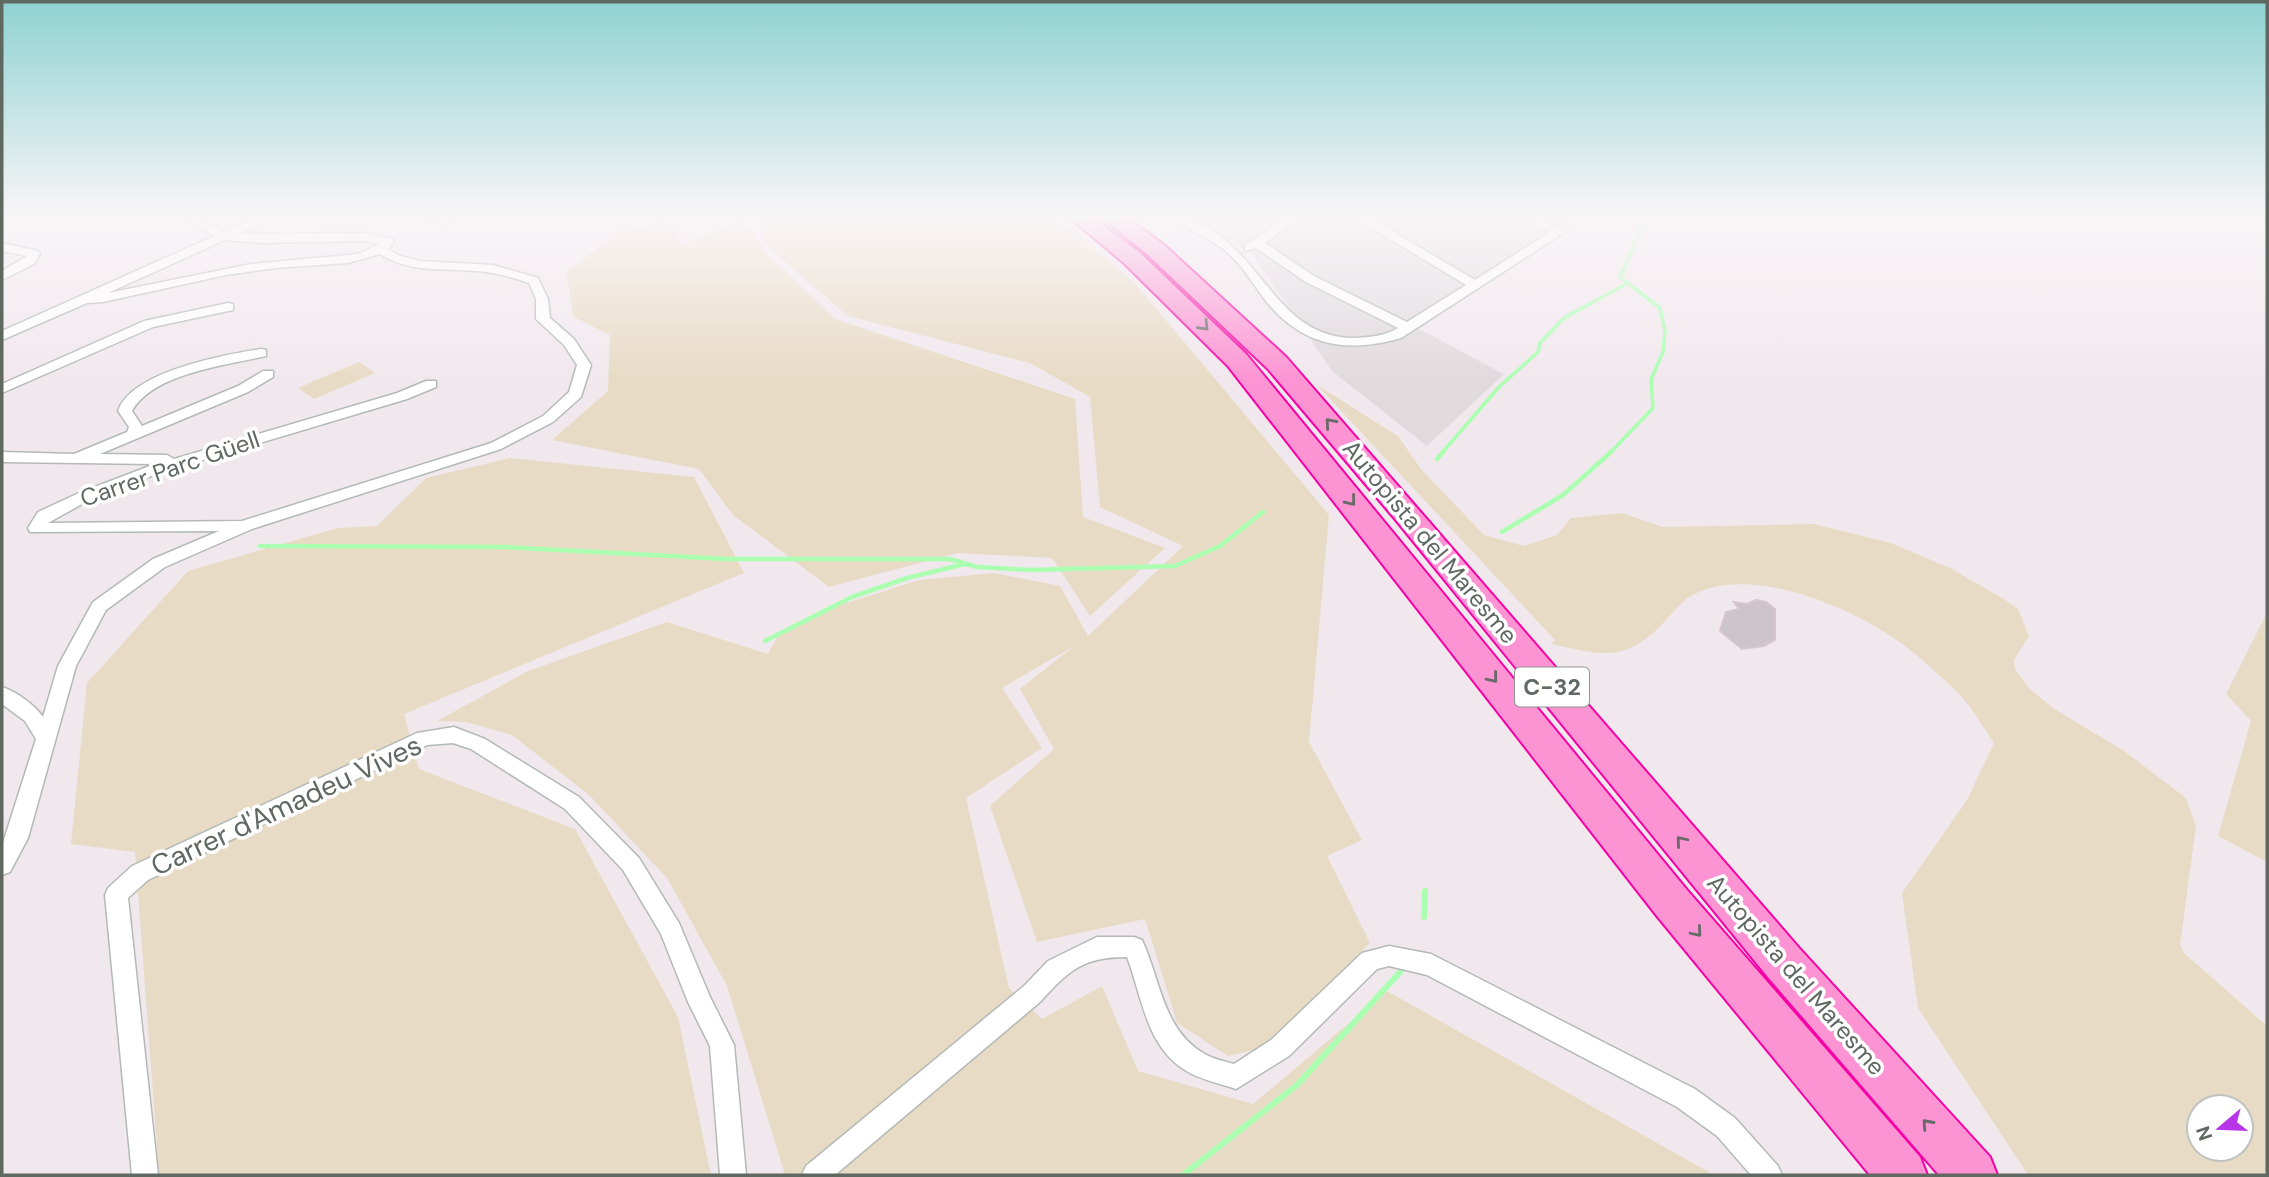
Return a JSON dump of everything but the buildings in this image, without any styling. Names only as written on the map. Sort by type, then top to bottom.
[{"type":"highway","name":"Autopista del Maresme","points":[[1146,272],[1237,360],[1672,903],[1902,1175]]},
{"type":"highway","name":"Autopista del Maresme","points":[[1181,272],[1277,363],[1783,962],[1972,1175]]},
{"type":"street","points":[[2,336],[140,272]]},
{"type":"street","points":[[79,299],[103,298],[236,272]]},
{"type":"street","points":[[2,866],[46,739],[67,666],[99,606],[159,563],[246,524],[496,446],[548,419],[576,394],[584,365],[569,342],[543,319],[542,299],[534,281],[509,272]]},
{"type":"street","points":[[1251,272],[1291,322],[1305,332],[1325,339],[1368,342],[1396,335],[1498,272]]},
{"type":"street","points":[[1299,272],[1408,328]]},
{"type":"street","points":[[1452,272],[1476,286]]},
{"type":"street","points":[[2,389],[149,324],[228,307]]},
{"type":"street","points":[[133,435],[136,427],[125,407],[144,391],[171,377],[204,365],[261,353]]},
{"type":"street","points":[[75,459],[243,389],[268,374]]},
{"type":"street","name":"Carrer Parc Güell","points":[[246,524],[36,528],[44,516],[85,496],[181,460],[402,397],[431,384]]},
{"type":"street","points":[[2,457],[181,460]]},
{"type":"street","points":[[2,694],[32,716],[46,739]]},
{"type":"street","name":"Carrer d'Amadeu Vives","points":[[145,1175],[116,895],[140,873],[424,738],[454,735],[478,744],[572,803],[631,864],[671,930],[700,1002],[722,1045],[733,1175]]},
{"type":"street","points":[[815,1175],[1032,994],[1056,968],[1097,947],[1134,947],[1145,971],[1155,1013],[1167,1038],[1193,1062],[1237,1077],[1280,1048],[1370,960],[1389,956],[1431,965],[1686,1098],[1726,1127],[1769,1175]]},
{"type":"shaded area","points":[[566,272],[785,272],[835,319],[1075,399],[1083,517],[1165,548],[1090,616],[1052,558],[957,553],[829,587],[733,515],[699,469],[552,440],[608,391],[610,335],[574,317]]},
{"type":"shaded area","points":[[797,272],[1122,272],[1134,282],[1329,515],[1309,742],[1362,840],[1327,856],[1370,943],[1263,1048],[1228,1056],[1177,1023],[1145,919],[1037,942],[990,806],[1054,749],[1020,689],[1074,646],[1002,688],[1042,748],[966,798],[1009,988],[1042,1019],[1102,986],[1138,1071],[1253,1104],[1387,991],[1714,1175],[785,1175],[727,986],[667,878],[588,794],[512,735],[466,722],[437,721],[528,671],[667,622],[768,654],[777,637],[834,607],[919,580],[994,573],[1060,586],[1088,636],[1183,546],[1100,507],[1090,397],[1030,363],[848,316]]},
{"type":"shaded area","points":[[1265,272],[1505,272],[1419,329],[1504,374],[1427,446],[1332,371]]},
{"type":"shaded area","points":[[359,362],[375,373],[314,399],[298,388]]},
{"type":"shaded area","points":[[1317,385],[1398,436],[1421,469],[1484,535],[1524,546],[1557,535],[1571,518],[1622,513],[1663,527],[1814,524],[1891,543],[1950,568],[2018,609],[2029,636],[2014,660],[2015,669],[2029,688],[2053,708],[2124,751],[2186,798],[2196,826],[2180,945],[2184,953],[2267,1026],[2267,1175],[2028,1175],[1918,1008],[1902,893],[1967,800],[1994,743],[1961,697],[1900,642],[1871,624],[1824,602],[1772,587],[1746,584],[1722,586],[1694,594],[1653,633],[1627,649],[1601,653],[1551,644],[1555,640]]},
{"type":"shaded area","points":[[510,458],[694,477],[744,573],[404,714],[419,769],[575,829],[678,1017],[711,1175],[159,1175],[135,852],[71,844],[87,683],[188,571],[338,528],[377,526],[426,478]]},
{"type":"shaded area","points":[[2267,613],[2267,862],[2218,836],[2251,721],[2226,694]]},
{"type":"waterway","points":[[1610,453],[1653,408],[1651,379],[1663,352],[1665,331],[1660,308],[1620,277],[1622,272]]},
{"type":"waterway","points":[[1441,454],[1499,387],[1538,352],[1540,343],[1564,318],[1626,284]]},
{"type":"waterway","points":[[1437,459],[1443,452]]},
{"type":"waterway","points":[[1502,532],[1563,495],[1610,453]]},
{"type":"waterway","points":[[260,546],[503,547],[726,559],[950,559],[977,567],[1030,570],[1175,566],[1220,546],[1263,512]]},
{"type":"waterway","points":[[765,641],[852,597],[907,578],[965,564]]},
{"type":"waterway","points":[[1424,917],[1425,891]]},
{"type":"waterway","points":[[1183,1175],[1297,1085],[1401,971]]}]
